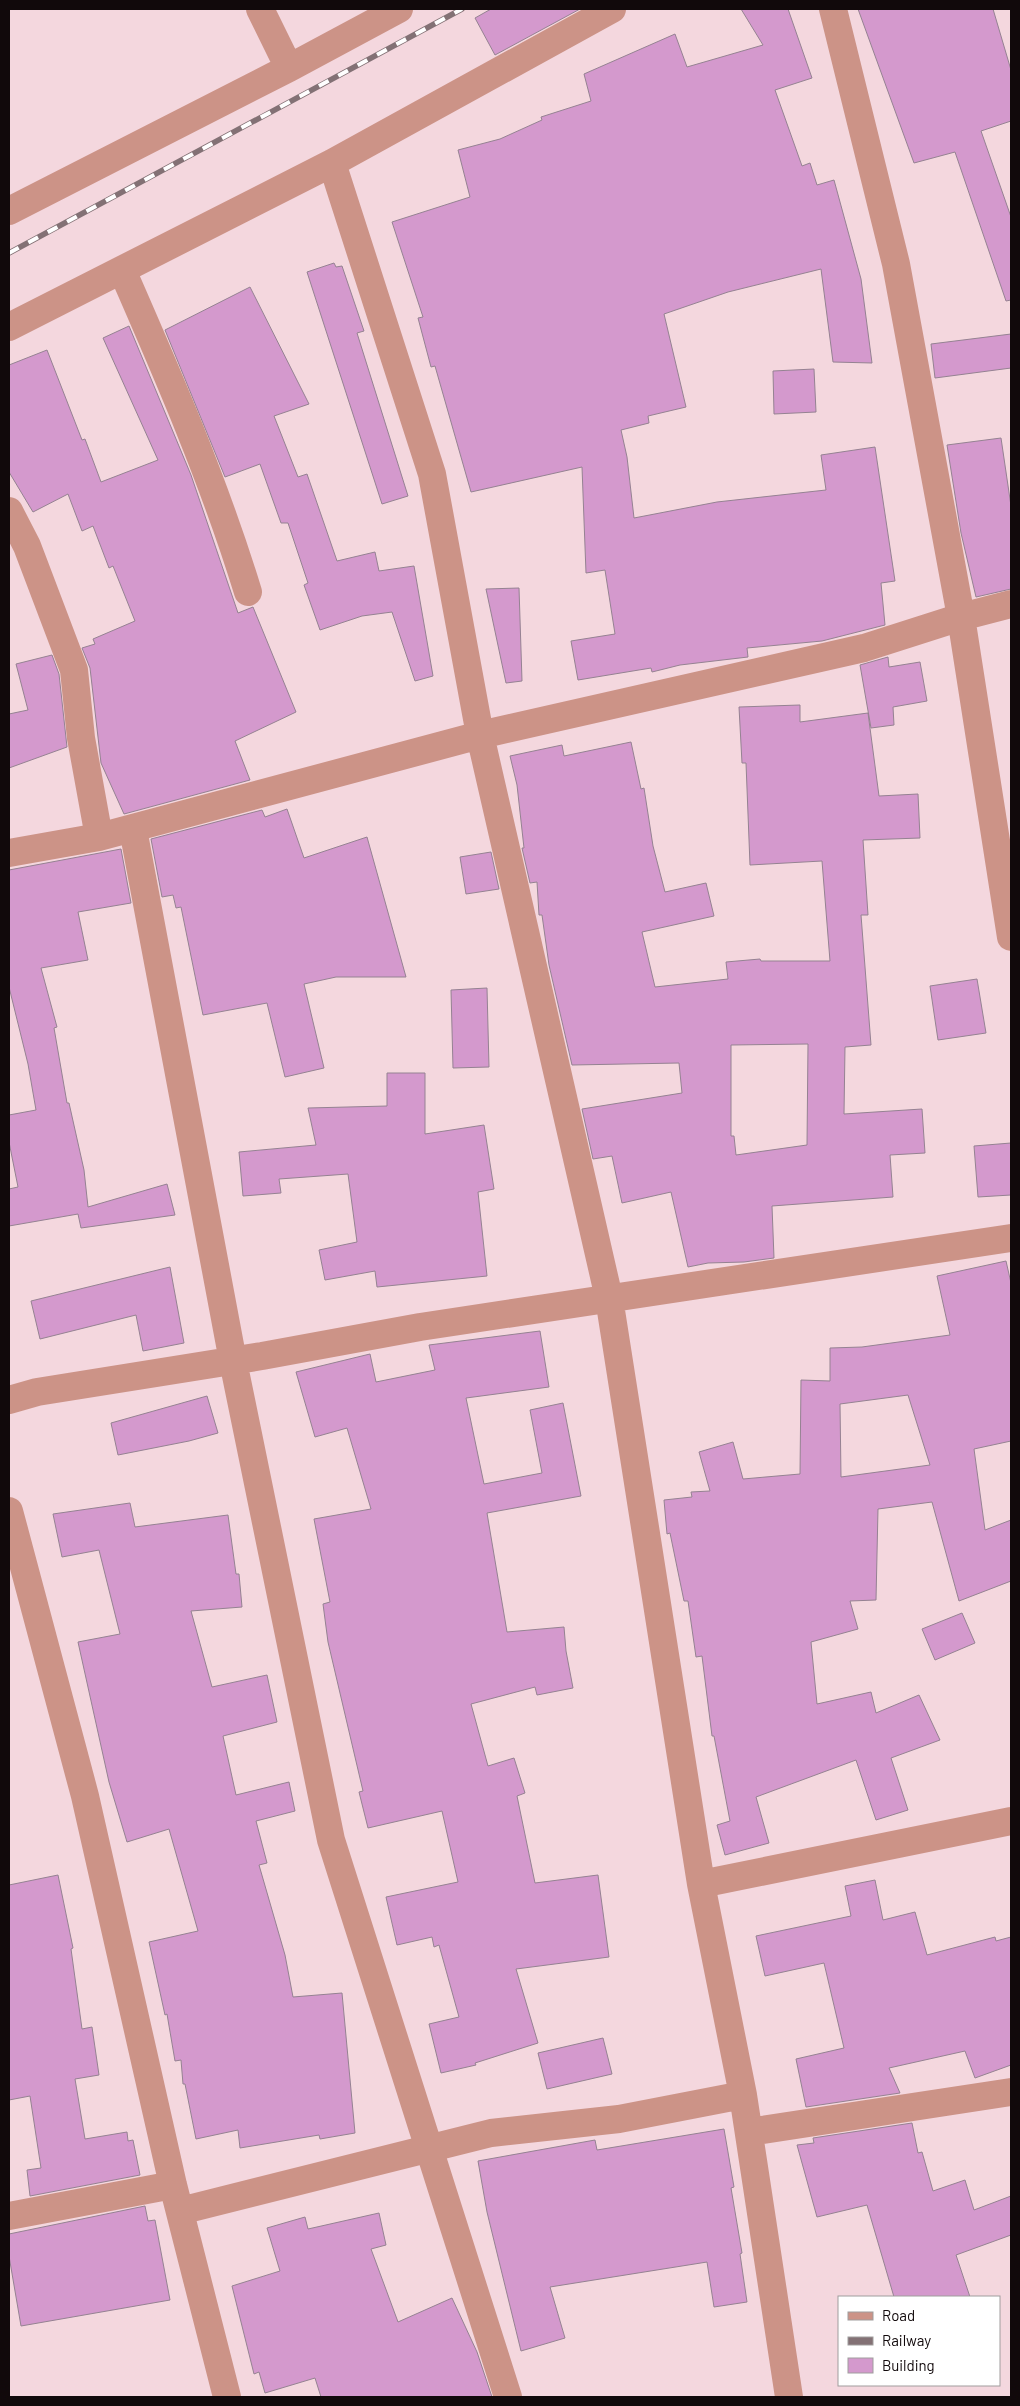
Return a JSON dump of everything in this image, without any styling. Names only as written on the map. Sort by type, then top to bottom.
[{"type":"street","points":[[260,9],[289,68]]},
{"type":"street","points":[[9,211],[289,68],[399,9]]},
{"type":"street","points":[[9,327],[332,163],[612,9]]},
{"type":"street","points":[[833,9],[896,264],[962,617],[1011,937]]},
{"type":"street","points":[[332,163],[432,474],[480,735],[609,1298],[701,1884],[743,2095],[790,2397]]},
{"type":"street","points":[[122,270],[176,393],[234,544],[248,592]]},
{"type":"street","points":[[9,511],[27,546],[74,670],[81,738],[99,838]]},
{"type":"street","points":[[9,853],[99,838],[480,735],[864,648],[962,617],[1011,604]]},
{"type":"street","points":[[133,829],[233,1361],[331,1840],[508,2397]]},
{"type":"street","points":[[9,1400],[37,1392],[233,1361],[420,1327],[1011,1238]]},
{"type":"street","points":[[9,1511],[85,1796],[173,2185],[227,2397]]},
{"type":"street","points":[[701,1884],[1011,1821]]},
{"type":"street","points":[[749,2132],[1011,2092]]},
{"type":"street","points":[[180,2211],[491,2133],[619,2119],[743,2095]]},
{"type":"street","points":[[9,2216],[173,2185]]},
{"type":"building","points":[[491,9],[580,9],[495,55],[475,18]]},
{"type":"building","points":[[741,9],[788,9],[812,78],[775,90],[802,166],[810,163],[817,185],[834,180],[861,279],[872,363],[833,362],[821,269],[728,292],[664,314],[686,407],[648,416],[649,423],[621,430],[627,457],[634,518],[717,502],[826,490],[821,455],[875,447],[895,581],[881,583],[885,625],[822,641],[747,648],[748,657],[680,665],[652,672],[651,668],[578,680],[571,641],[615,634],[605,570],[586,573],[582,467],[471,492],[435,366],[431,367],[418,318],[423,317],[392,222],[470,197],[458,150],[500,139],[542,120],[541,117],[591,101],[584,74],[675,34],[687,67],[763,45]]},
{"type":"building","points":[[858,9],[993,9],[1011,70],[1011,121],[981,131],[1011,217],[1011,300],[1006,301],[955,152],[914,163]]},
{"type":"building","points":[[334,263],[336,267],[342,266],[364,331],[357,333],[408,496],[382,504],[307,272]]},
{"type":"building","points":[[250,287],[309,404],[274,416],[298,477],[307,474],[337,561],[375,552],[379,571],[414,566],[433,676],[415,681],[392,612],[362,616],[320,630],[304,585],[308,583],[288,523],[281,523],[260,464],[225,477],[165,330]]},
{"type":"building","points":[[129,326],[191,475],[238,613],[253,607],[296,712],[235,741],[250,780],[124,814],[101,763],[90,668],[82,648],[95,644],[93,639],[135,621],[113,566],[109,568],[93,526],[82,531],[68,494],[33,512],[9,472],[9,365],[47,350],[82,440],[85,439],[101,482],[158,460],[103,338]]},
{"type":"building","points":[[1011,334],[1011,368],[935,378],[931,344]]},
{"type":"building","points":[[814,369],[816,412],[774,414],[773,371]]},
{"type":"building","points":[[1001,438],[1011,506],[1011,589],[976,597],[961,533],[947,445]]},
{"type":"building","points":[[519,588],[522,681],[506,683],[486,589]]},
{"type":"building","points":[[52,655],[59,674],[67,747],[9,768],[9,714],[28,710],[16,664]]},
{"type":"building","points":[[888,657],[889,667],[920,662],[927,701],[893,707],[894,725],[871,728],[860,665]]},
{"type":"building","points":[[800,705],[800,722],[868,713],[879,796],[918,794],[920,838],[863,840],[868,915],[861,915],[871,1045],[845,1047],[844,1114],[922,1109],[925,1153],[890,1155],[893,1197],[772,1206],[774,1258],[744,1262],[708,1263],[688,1267],[671,1192],[622,1203],[612,1156],[593,1159],[582,1109],[682,1093],[679,1063],[572,1065],[549,965],[542,915],[539,915],[537,882],[530,883],[522,848],[524,848],[517,785],[510,756],[562,745],[564,756],[631,742],[641,789],[644,788],[653,846],[665,892],[706,883],[714,916],[642,932],[655,987],[728,979],[726,962],[760,959],[761,961],[830,961],[822,861],[750,865],[746,763],[742,763],[739,707]],"holes":[[[808,1044],[807,1145],[736,1155],[734,1136],[731,1136],[731,1045]]]},
{"type":"building","points":[[287,809],[304,858],[367,837],[406,977],[336,977],[304,984],[324,1068],[285,1077],[267,1003],[203,1015],[181,907],[176,908],[173,895],[162,897],[151,839],[262,810],[265,817]]},
{"type":"building","points":[[121,849],[131,903],[78,912],[88,960],[41,968],[57,1027],[54,1028],[67,1103],[69,1103],[84,1170],[88,1207],[167,1184],[175,1215],[81,1228],[78,1214],[9,1226],[9,1189],[18,1187],[9,1142],[9,1115],[36,1110],[28,1064],[9,987],[9,870]]},
{"type":"building","points":[[491,852],[499,889],[466,894],[460,857]]},
{"type":"building","points":[[977,979],[986,1033],[938,1040],[930,986]]},
{"type":"building","points":[[487,988],[489,1067],[453,1068],[451,990]]},
{"type":"building","points":[[387,1073],[425,1073],[425,1134],[484,1125],[494,1189],[478,1192],[487,1276],[377,1287],[375,1271],[325,1280],[319,1250],[357,1242],[348,1174],[279,1179],[281,1193],[243,1196],[239,1152],[316,1145],[308,1108],[387,1106]]},
{"type":"building","points":[[1011,1143],[1011,1195],[978,1197],[974,1146]]},
{"type":"building","points":[[1006,1261],[1011,1283],[1011,1441],[974,1449],[985,1530],[1011,1520],[1011,1581],[959,1601],[932,1502],[878,1509],[876,1600],[850,1601],[858,1629],[811,1642],[817,1704],[871,1692],[876,1713],[919,1695],[940,1740],[891,1758],[908,1810],[876,1820],[856,1760],[756,1797],[769,1843],[725,1855],[717,1825],[730,1821],[714,1736],[712,1736],[702,1656],[696,1657],[688,1601],[684,1601],[670,1533],[667,1534],[664,1500],[692,1497],[691,1492],[710,1491],[699,1452],[733,1442],[743,1479],[800,1474],[801,1380],[830,1381],[830,1348],[862,1347],[950,1335],[937,1276]],"holes":[[[908,1395],[930,1465],[841,1477],[840,1404]]]},
{"type":"building","points":[[170,1267],[184,1343],[143,1351],[136,1315],[40,1339],[31,1301]]},
{"type":"building","points":[[540,1331],[549,1387],[466,1398],[484,1484],[542,1473],[530,1410],[563,1403],[581,1496],[487,1513],[507,1632],[564,1627],[566,1651],[573,1688],[537,1695],[535,1687],[471,1704],[488,1766],[514,1758],[525,1793],[517,1796],[535,1883],[598,1875],[609,1957],[516,1969],[538,2043],[475,2063],[476,2065],[441,2073],[429,2024],[459,2017],[439,1945],[434,1947],[432,1937],[397,1945],[386,1897],[458,1882],[442,1811],[368,1828],[359,1792],[363,1791],[328,1642],[323,1604],[330,1602],[314,1519],[371,1509],[347,1428],[315,1437],[296,1372],[370,1354],[376,1382],[435,1370],[429,1345]]},
{"type":"building","points":[[207,1396],[218,1433],[189,1441],[118,1455],[111,1423]]},
{"type":"building","points":[[130,1503],[135,1527],[228,1515],[236,1574],[239,1574],[242,1607],[191,1611],[212,1687],[267,1675],[277,1722],[223,1736],[236,1795],[289,1782],[295,1811],[256,1821],[267,1863],[259,1865],[285,1955],[293,1997],[342,1993],[355,2133],[320,2139],[319,2135],[240,2148],[238,2130],[196,2139],[185,2084],[183,2084],[181,2060],[175,2061],[167,2014],[165,2015],[149,1942],[198,1931],[169,1829],[127,1842],[109,1782],[78,1642],[120,1634],[99,1550],[62,1557],[53,1514]]},
{"type":"building","points":[[962,1613],[975,1643],[935,1660],[922,1629]]},
{"type":"building","points":[[58,1875],[73,1948],[71,1949],[82,2029],[92,2027],[99,2075],[75,2079],[85,2139],[127,2132],[128,2141],[133,2140],[140,2175],[30,2196],[27,2170],[41,2168],[30,2096],[9,2100],[9,1885]]},
{"type":"building","points":[[875,1880],[883,1920],[915,1912],[927,1955],[995,1937],[996,1941],[1011,1937],[1011,2065],[975,2078],[965,2051],[889,2068],[900,2093],[806,2107],[796,2059],[844,2048],[824,1963],[765,1976],[756,1936],[851,1916],[845,1886]]},
{"type":"building","points":[[603,2038],[612,2074],[547,2089],[538,2053]]},
{"type":"building","points":[[912,2123],[918,2153],[922,2152],[933,2191],[965,2180],[974,2210],[1011,2196],[1011,2235],[956,2255],[970,2296],[894,2296],[867,2205],[817,2217],[797,2145],[814,2143],[813,2138]]},
{"type":"building","points":[[724,2129],[734,2187],[731,2188],[742,2253],[740,2254],[747,2302],[714,2307],[707,2262],[550,2287],[565,2338],[521,2351],[487,2212],[478,2161],[595,2140],[597,2150]]},
{"type":"building","points":[[145,2206],[148,2221],[155,2220],[170,2300],[21,2326],[9,2256],[9,2234]]},
{"type":"building","points":[[379,2213],[386,2245],[371,2249],[398,2322],[452,2298],[477,2352],[492,2397],[321,2397],[315,2378],[265,2393],[259,2372],[254,2374],[232,2286],[280,2271],[267,2228],[305,2217],[308,2229]]},
{"type":"railway","points":[[9,253],[462,9]]}]
